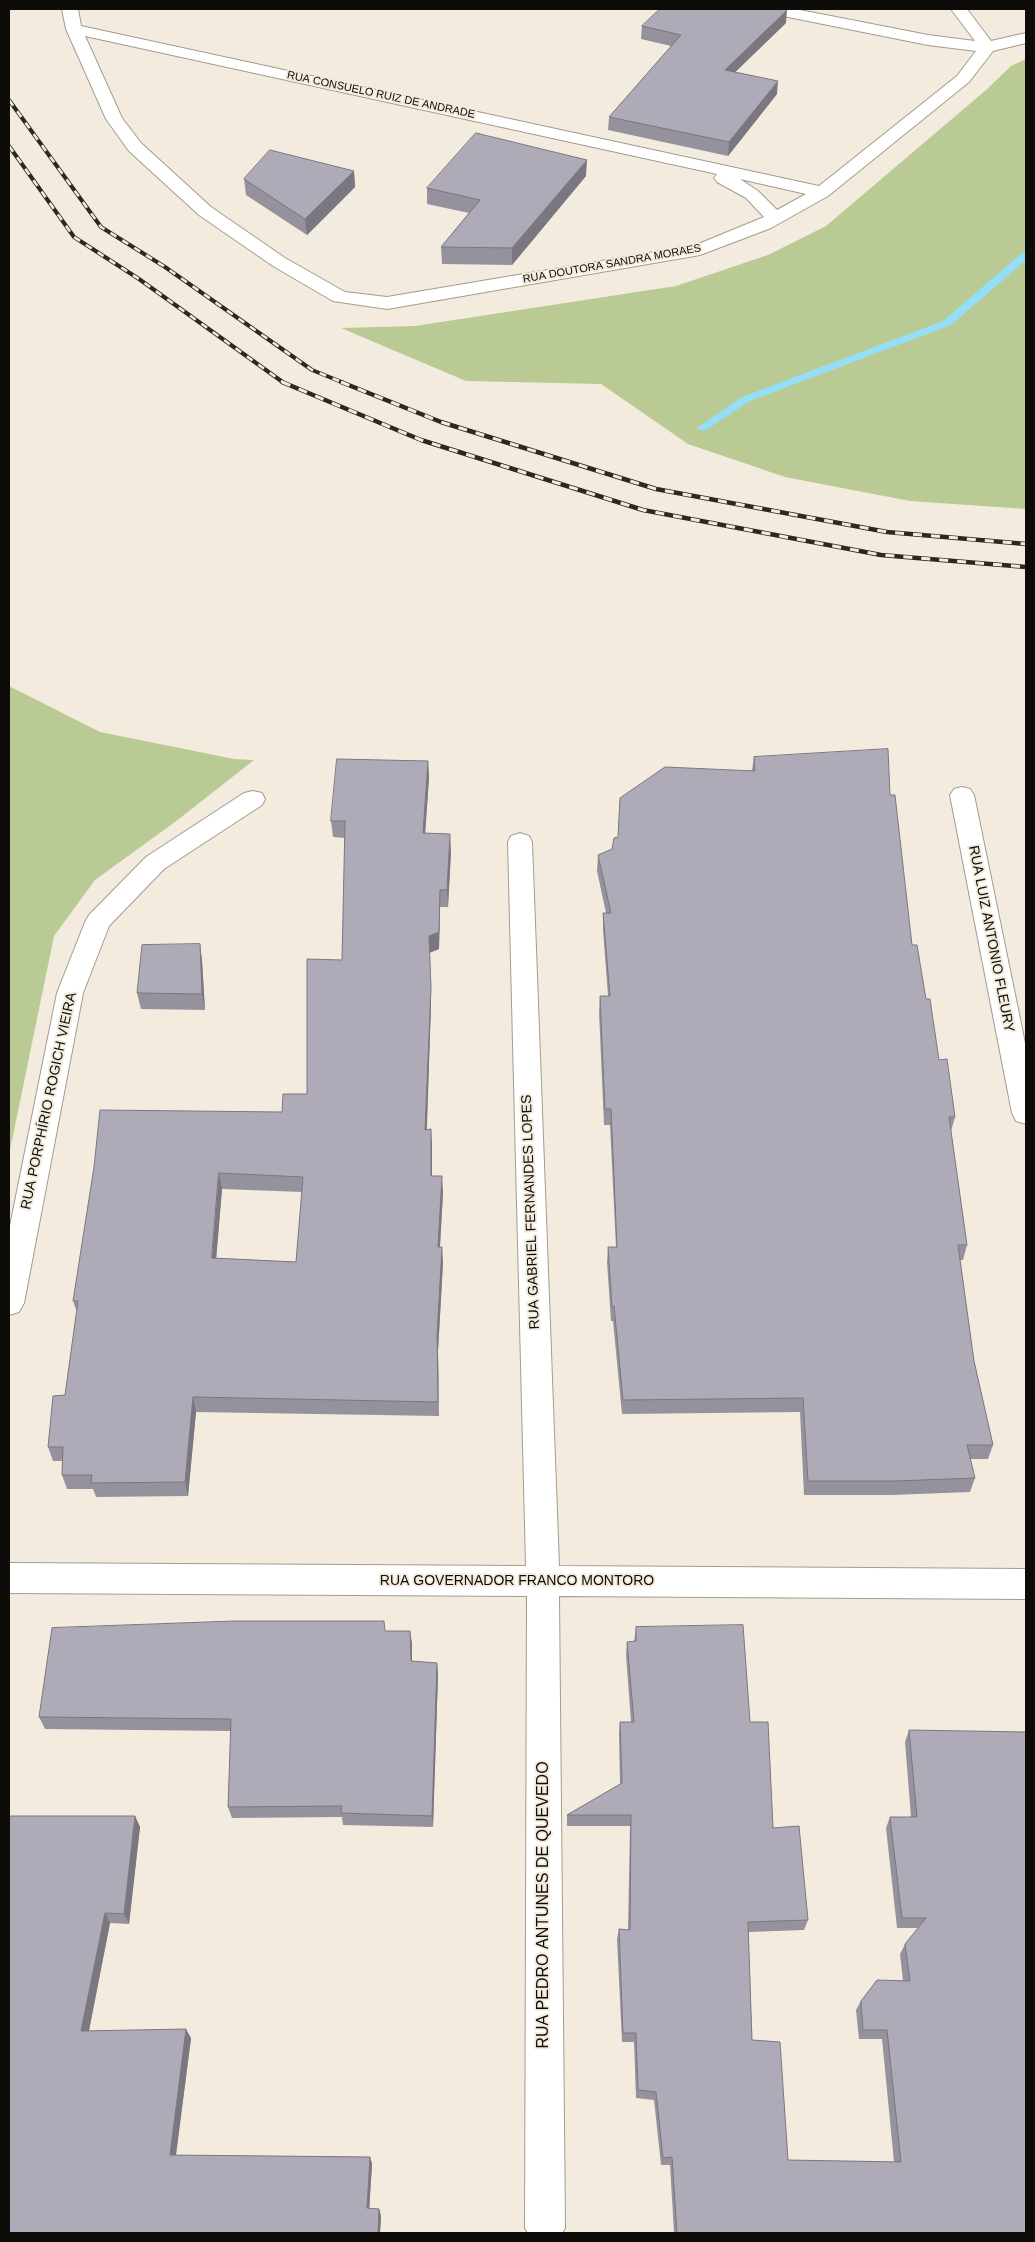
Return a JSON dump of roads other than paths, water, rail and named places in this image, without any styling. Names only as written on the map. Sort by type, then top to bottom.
[{"type":"street","points":[[70,9],[74,29]]},
{"type":"street","points":[[773,9],[928,40],[987,48],[1026,38]]},
{"type":"street","points":[[959,9],[975,28],[987,48]]},
{"type":"street","points":[[874,28],[909,32],[975,28]]},
{"type":"street","name":"RUA CONSUELO RUIZ DE ANDRADE","points":[[74,29],[822,192]]},
{"type":"street","name":"RUA DOUTORA SANDRA MORAES","points":[[74,29],[114,119],[135,147],[205,211],[279,262],[340,297],[387,303],[700,250],[774,219],[822,192],[963,79],[987,48]]},
{"type":"street","name":"RUA CONSUELO RUIZ DE ANDRADE","points":[[688,162],[736,183],[765,204],[774,219]]},
{"type":"street","name":"RUA LUIZ ANTONIO FLEURY","points":[[962,795],[1026,1113]]},
{"type":"street","name":"RUA PORPHÍRIO ROGICH VIEIRA","points":[[9,1303],[70,994],[98,922],[155,864],[253,799]]},
{"type":"street","name":"RUA GABRIEL FERNANDES LOPES","points":[[520,842],[543,1582]]},
{"type":"street","name":"RUA GOVERNADOR FRANCO MONTORO","points":[[9,1578],[1026,1584]]},
{"type":"street","name":"RUA PEDRO ANTUNES DE QUEVEDO","points":[[543,1582],[544,2228]]},
{"type":"waterway","points":[[702,428],[746,399],[947,323],[1026,255]]},
{"type":"railway","points":[[9,100],[101,227],[165,267],[312,370],[344,383]]},
{"type":"railway","points":[[9,146],[74,237],[139,279],[283,383]]},
{"type":"railway","points":[[341,382],[441,422],[656,489],[887,532],[1026,544]]},
{"type":"railway","points":[[283,383],[421,440],[643,510],[881,555],[1026,567]]}]
